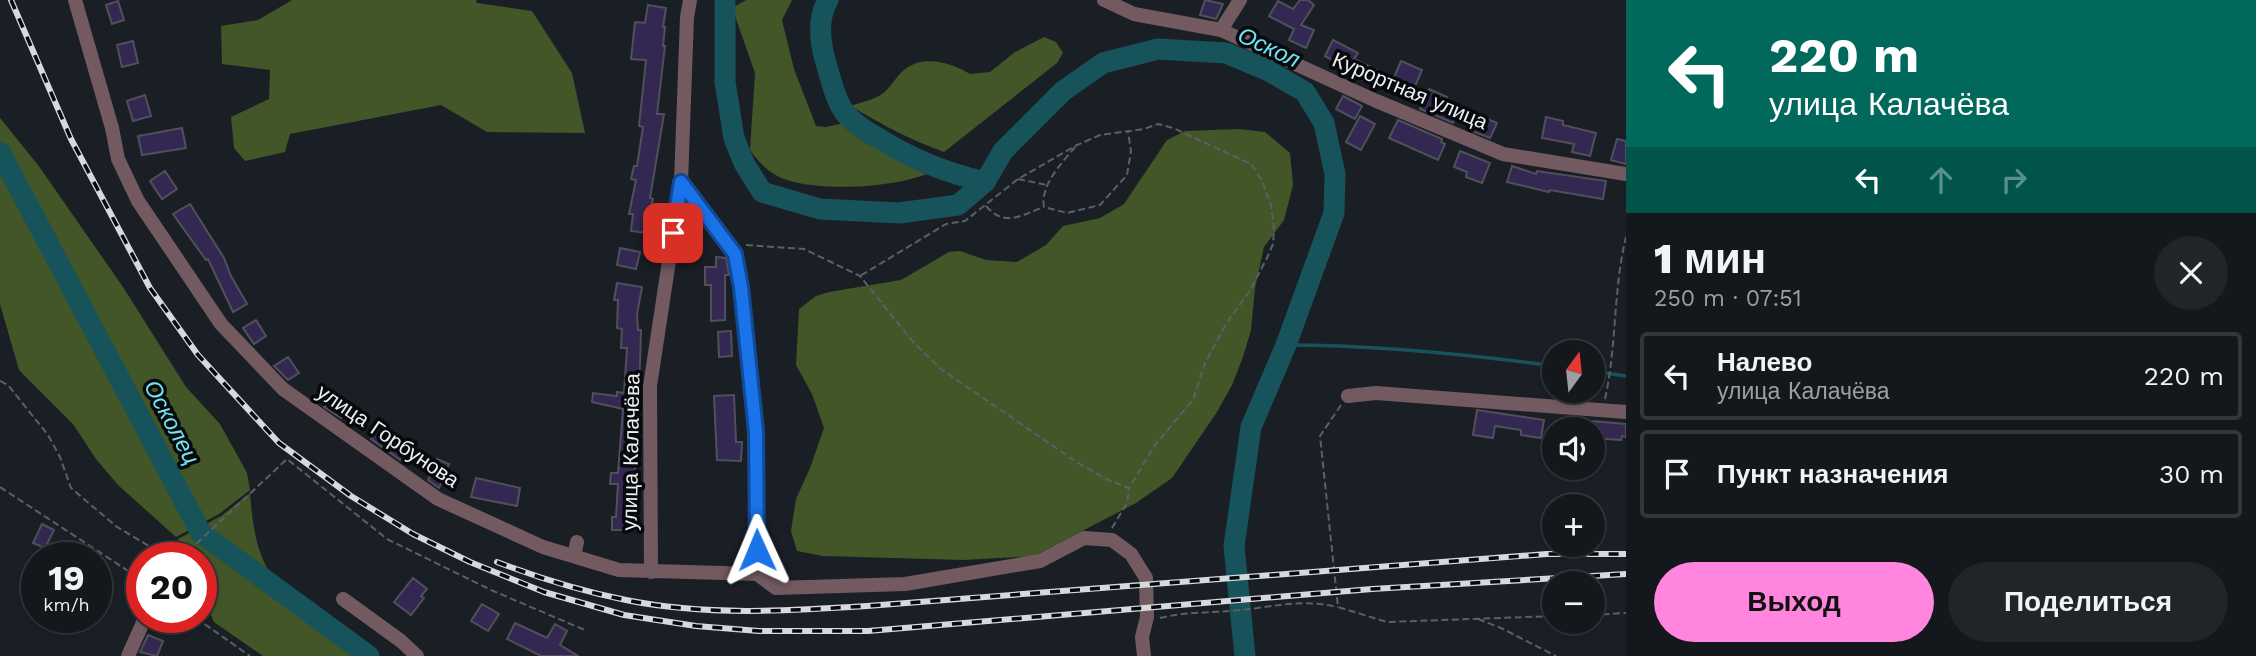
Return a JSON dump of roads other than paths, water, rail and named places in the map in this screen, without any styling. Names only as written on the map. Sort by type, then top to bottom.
[{"type":"street","name":"улица Горбунова","points":[[75,0],[113,128],[118,159],[138,201],[160,236],[200,289],[221,324],[283,389],[438,499],[543,547],[575,549],[619,570],[757,574],[776,588],[905,583],[1040,561],[1084,538],[1112,540],[1131,554],[1146,578],[1146,622],[1142,637],[1144,656]]},
{"type":"street","name":"улица Калачёва","points":[[651,572],[650,386],[681,182],[687,17],[690,0]]},
{"type":"street","name":"Курортная улица","points":[[1104,0],[1134,13],[1221,30],[1374,100],[1503,154],[1626,173]]},
{"type":"street","points":[[1221,30],[1240,0]]},
{"type":"street","points":[[681,182],[735,254],[756,432],[757,574]]},
{"type":"street","points":[[1348,396],[1376,393],[1626,412]]},
{"type":"street","points":[[343,599],[401,641],[417,656]]},
{"type":"street","points":[[128,656],[138,633]]},
{"type":"waterway","name":"Оскол","points":[[725,0],[725,82],[734,138],[744,163],[762,192],[820,209],[899,213],[958,205],[985,182],[1003,151],[1063,91],[1103,63],[1158,49],[1226,53],[1269,71],[1305,92],[1324,123],[1335,174],[1334,213],[1286,345],[1251,427],[1234,546],[1245,656]]},
{"type":"waterway","points":[[828,0],[822,15],[822,47],[834,89],[845,113],[861,128],[905,153],[944,170],[985,182]]},
{"type":"waterway","name":"Осколец","points":[[0,152],[201,533],[369,656]]},
{"type":"waterway","points":[[1286,345],[1420,351],[1542,365]]},
{"type":"waterway","points":[[1605,373],[1626,376]]},
{"type":"railway","points":[[11,0],[71,139],[150,288],[198,355],[279,443],[351,496],[413,534],[470,562],[544,592],[624,615],[696,626],[759,631],[868,631],[1372,589],[1626,574]]},
{"type":"railway","points":[[497,562],[560,584],[626,600],[686,608],[746,611],[867,606],[1547,554],[1626,554]]}]
